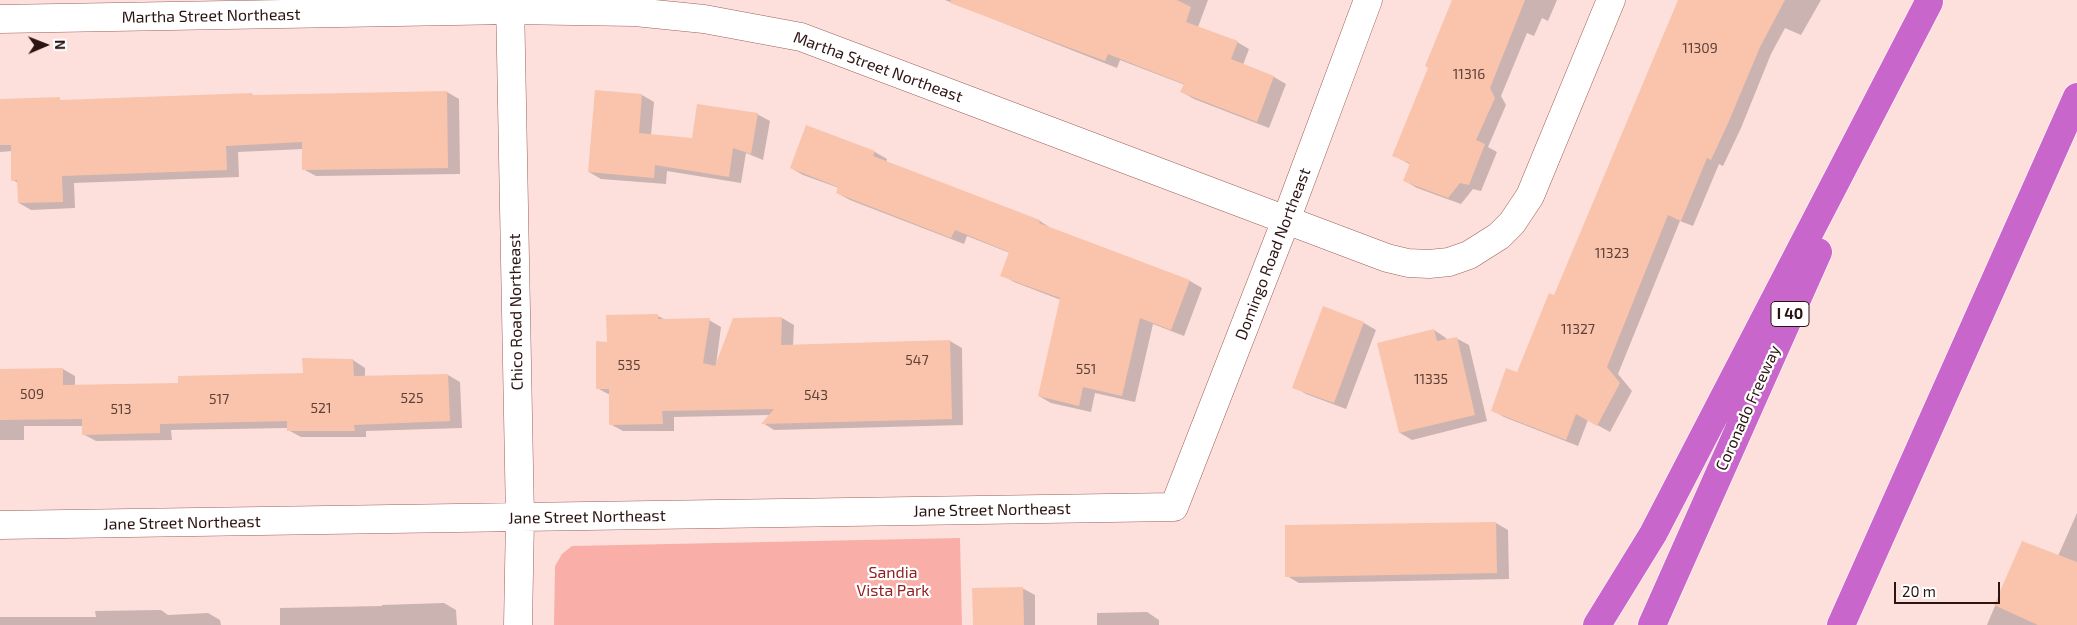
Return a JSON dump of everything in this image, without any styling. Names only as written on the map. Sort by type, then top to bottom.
[{"type":"highway","points":[[1598,625],[1653,534],[1929,1]]},
{"type":"highway","name":"Coronado Freeway","points":[[1652,625],[1929,1]]},
{"type":"highway","points":[[1841,625],[2077,98]]},
{"type":"highway","points":[[1854,625],[1907,479]]},
{"type":"street","name":"Domingo Road Northeast","points":[[1174,506],[1286,220],[1368,0]]},
{"type":"street","name":"Martha Street Northeast","points":[[0,19],[510,5],[704,19],[801,37],[1387,258],[1408,263],[1429,264],[1449,262],[1486,246],[1512,223],[1530,196],[1611,0]]},
{"type":"street","name":"Chico Road Northeast","points":[[510,5],[520,518],[518,625]]},
{"type":"street","name":"Jane Street Northeast","points":[[0,525],[1174,506]]},
{"type":"green space","name":"Sandia Vista Park","points":[[960,538],[962,625],[554,625],[555,566],[562,554],[572,546]]},
{"type":"building","points":[[951,0],[1177,0],[1191,7],[1186,22],[1238,41],[1231,59],[1274,76],[1257,122],[1180,92],[1184,84],[1108,54],[1105,61],[950,3]]},
{"type":"building","points":[[1452,0],[1525,0],[1490,88],[1495,98],[1476,140],[1485,144],[1469,185],[1460,183],[1448,198],[1403,181],[1410,163],[1392,156],[1428,68],[1425,66]]},
{"type":"building","points":[[1678,0],[1785,0],[1760,47],[1711,160],[1707,158],[1681,221],[1668,215],[1607,367],[1620,383],[1597,426],[1576,414],[1566,440],[1491,411],[1506,368],[1517,372],[1549,293],[1554,295]]},
{"type":"building","points":[[595,90],[642,94],[639,133],[692,138],[697,104],[758,113],[751,154],[733,148],[729,177],[655,165],[654,178],[588,172]]},
{"type":"building","points":[[447,91],[448,168],[302,170],[302,142],[226,146],[227,170],[62,176],[63,202],[18,203],[17,180],[11,181],[11,145],[0,145],[0,99],[60,97],[60,100],[252,93],[252,95]]},
{"type":"building","points":[[806,125],[875,151],[873,156],[1040,220],[1039,223],[1190,280],[1171,330],[1140,318],[1122,396],[1083,387],[1079,406],[1038,396],[1060,298],[1000,276],[1009,252],[955,230],[951,238],[836,193],[838,187],[790,168]]},
{"type":"building","points":[[1323,306],[1364,322],[1334,403],[1292,388]]},
{"type":"building","points":[[658,314],[658,319],[710,318],[703,363],[715,366],[733,318],[782,317],[781,345],[950,340],[952,419],[761,424],[774,409],[662,411],[663,424],[609,425],[609,389],[596,389],[596,341],[607,342],[606,315]]},
{"type":"building","points":[[1434,329],[1437,341],[1457,337],[1475,415],[1399,433],[1377,343]]},
{"type":"building","points":[[302,358],[353,359],[354,376],[448,374],[450,421],[354,425],[355,431],[287,431],[287,421],[160,424],[160,433],[82,435],[82,419],[0,420],[0,369],[63,368],[63,385],[178,383],[178,376],[303,373]]},
{"type":"building","points":[[1496,522],[1497,573],[1285,577],[1285,525]]},
{"type":"building","points":[[2022,541],[2077,562],[2077,625],[2038,625],[1994,605]]},
{"type":"building","points":[[1023,587],[1024,625],[973,625],[972,588]]}]
